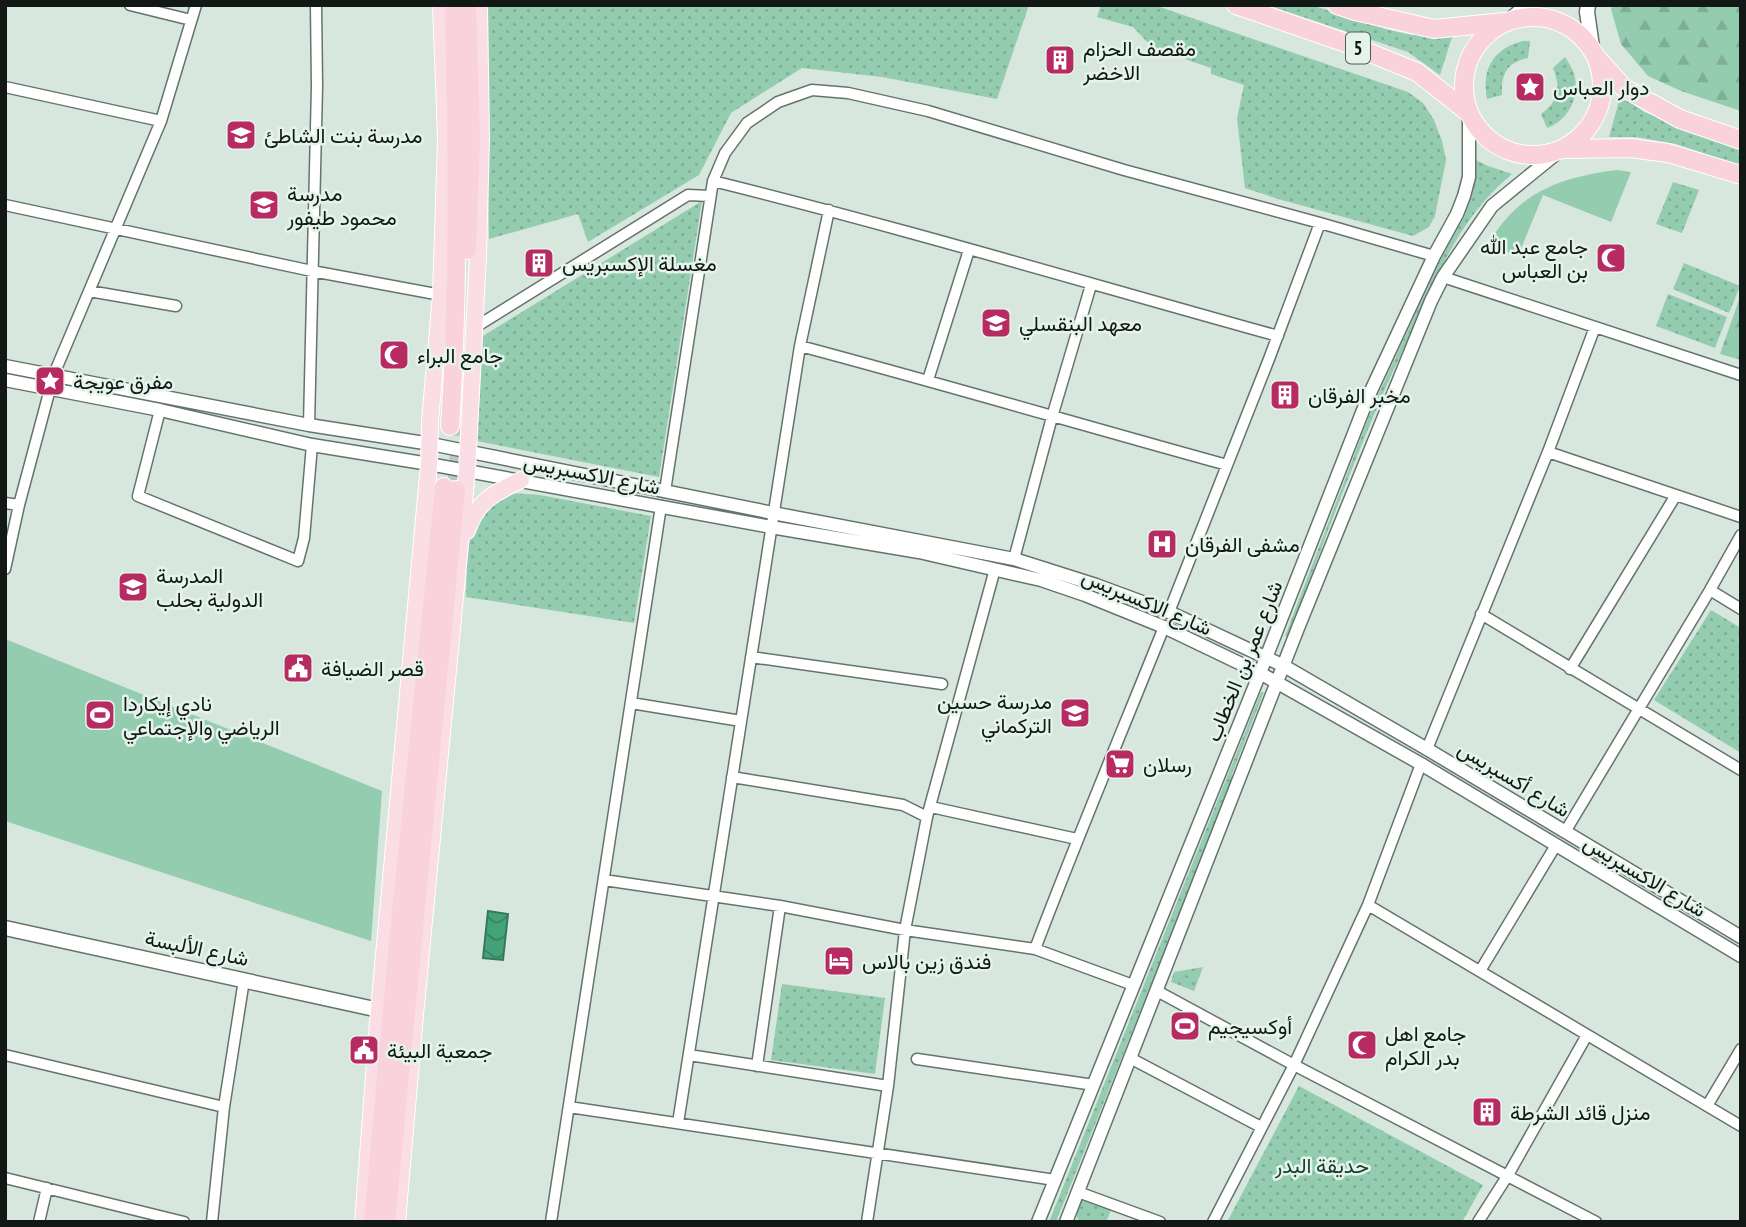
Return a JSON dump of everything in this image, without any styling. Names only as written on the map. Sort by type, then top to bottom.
[{"type":"highway","points":[[454,5],[464,138]]},
{"type":"highway","points":[[455,426],[455,348],[467,5]]},
{"type":"highway","name":"5","points":[[1237,5],[1343,42],[1417,72],[1469,113]]},
{"type":"highway","name":"5","points":[[1337,5],[1355,12],[1434,29],[1507,22]]},
{"type":"highway","points":[[1741,140],[1680,119],[1623,88],[1578,34],[1556,22],[1532,17],[1507,22],[1485,37],[1476,47],[1465,73],[1465,100],[1469,113],[1485,136],[1508,151],[1535,155],[1562,149],[1630,148],[1668,153],[1741,175]]},
{"type":"highway","points":[[1562,149],[1582,134],[1596,114],[1601,77],[1593,54]]},
{"type":"highway","points":[[373,1222],[398,942],[450,488],[386,1222]]},
{"type":"main road","points":[[397,1222],[467,471],[478,256],[464,138],[441,5]]},
{"type":"main road","points":[[363,1222],[442,295],[479,5]]},
{"type":"main road","points":[[1507,22],[1527,5]]},
{"type":"main road","points":[[1588,5],[1593,54]]},
{"type":"main road","points":[[459,553],[470,521],[480,506],[499,490],[521,480]]},
{"type":"main road","name":"شارع الألبسة","points":[[5,928],[379,1010]]},
{"type":"street","points":[[130,5],[191,20]]},
{"type":"street","points":[[5,569],[54,374],[160,121],[196,5]]},
{"type":"street","points":[[309,425],[317,86],[316,5]]},
{"type":"street","points":[[5,87],[160,121]]},
{"type":"street","points":[[665,491],[713,180],[724,153],[747,123],[778,102],[812,90],[848,93],[928,111],[1124,170],[1434,256]]},
{"type":"street","name":"شارع عمر بن الخطاب","points":[[1038,1222],[1260,673],[1369,395],[1464,196],[1469,177],[1469,113]]},
{"type":"street","name":"شارع عمر بن الخطاب","points":[[1066,1222],[1284,666],[1443,277],[1492,206],[1562,149]]},
{"type":"street","points":[[713,180],[1278,335]]},
{"type":"street","points":[[474,328],[688,195],[710,196]]},
{"type":"street","points":[[5,205],[312,271],[442,295]]},
{"type":"street","points":[[678,1124],[800,346],[828,210]]},
{"type":"street","points":[[1169,612],[1320,223]]},
{"type":"street","points":[[928,380],[969,250]]},
{"type":"street","points":[[1443,277],[1741,375]]},
{"type":"street","points":[[1014,558],[1091,285]]},
{"type":"street","points":[[89,291],[176,306]]},
{"type":"street","points":[[1427,749],[1548,452],[1595,327]]},
{"type":"street","points":[[800,346],[1227,465]]},
{"type":"street","name":"شارع أكسبريس","points":[[5,366],[309,425],[430,444],[1014,558],[1169,612],[1284,666],[1741,937]]},
{"type":"street","name":"شارع الاكسبريس","points":[[5,380],[160,410],[312,445],[919,552],[1041,580],[1164,627],[1260,673],[1421,764],[1741,956]]},
{"type":"street","points":[[160,410],[138,496],[298,561],[304,538],[312,445]]},
{"type":"street","points":[[1548,452],[1741,517]]},
{"type":"street","points":[[1570,669],[1676,495]]},
{"type":"street","points":[[5,503],[19,505]]},
{"type":"street","points":[[551,1222],[662,506]]},
{"type":"street","points":[[1565,832],[1741,535]]},
{"type":"street","points":[[867,1222],[888,1086],[905,930],[929,812],[995,569]]},
{"type":"street","points":[[1710,590],[1741,609]]},
{"type":"street","points":[[1481,614],[1741,770]]},
{"type":"street","points":[[1035,949],[1164,627]]},
{"type":"street","points":[[751,657],[942,684]]},
{"type":"street","points":[[631,703],[741,721]]},
{"type":"street","points":[[1213,1222],[1294,1065],[1368,905],[1421,764]]},
{"type":"street","points":[[732,777],[903,805],[1077,839]]},
{"type":"street","points":[[1479,971],[1556,845]]},
{"type":"street","points":[[604,880],[780,906],[905,930],[1035,949],[1133,985]]},
{"type":"street","points":[[1368,905],[1741,1126]]},
{"type":"street","points":[[757,1066],[780,906]]},
{"type":"street","points":[[212,1222],[225,1107],[244,980]]},
{"type":"street","points":[[1157,991],[1596,1222]]},
{"type":"street","points":[[1478,1222],[1508,1175],[1587,1035]]},
{"type":"street","points":[[1707,1106],[1741,1049]]},
{"type":"street","points":[[5,1055],[225,1107]]},
{"type":"street","points":[[689,1055],[888,1086]]},
{"type":"street","points":[[1130,1058],[1261,1127]]},
{"type":"street","points":[[917,1059],[1094,1085]]},
{"type":"street","points":[[569,1107],[1055,1180]]},
{"type":"street","points":[[5,1178],[184,1222]]},
{"type":"street","points":[[39,1222],[47,1188]]},
{"type":"street","points":[[1078,1192],[1160,1222]]},
{"type":"green space","points":[[485,5],[1029,5],[997,99],[882,77],[802,68],[731,113],[699,175],[588,242],[578,214],[489,239]]},
{"type":"green space","points":[[1101,5],[1154,5],[1408,92],[1423,103],[1434,120],[1446,160],[1435,216],[1429,227],[1413,236],[1245,188],[1237,118],[1244,85],[1211,74],[1211,68],[1153,48],[1133,27],[1097,17]]},
{"type":"green space","points":[[1267,5],[1311,5],[1412,35],[1453,34],[1440,75],[1408,52]]},
{"type":"green space","points":[[1612,5],[1741,5],[1741,111],[1681,91],[1648,76],[1621,44]]},
{"type":"green space","points":[[1530,41],[1528,58],[1515,63],[1507,70],[1502,95],[1487,99],[1486,78],[1492,61],[1504,49]]},
{"type":"green space","points":[[1565,57],[1574,75],[1575,94],[1566,115],[1547,128],[1541,114],[1555,99],[1557,82],[1553,68]]},
{"type":"green space","points":[[1621,94],[1644,112],[1741,149],[1741,166],[1676,144],[1636,137],[1609,137]]},
{"type":"green space","points":[[1476,160],[1512,174],[1478,209],[1441,269],[1381,399],[1342,493],[1288,637],[1285,636],[1373,406],[1443,255],[1464,217],[1472,196]]},
{"type":"green space","points":[[1616,170],[1631,172],[1611,222],[1543,195],[1518,256],[1488,244],[1513,212],[1542,190],[1576,178]]},
{"type":"green space","points":[[1673,182],[1699,190],[1682,233],[1656,224]]},
{"type":"green space","points":[[702,201],[659,477],[477,441],[483,336]]},
{"type":"green space","points":[[1684,263],[1740,286],[1729,313],[1673,289]]},
{"type":"green space","points":[[1668,294],[1727,317],[1715,348],[1656,326]]},
{"type":"green space","points":[[1741,294],[1741,360],[1720,354]]},
{"type":"green space","points":[[511,493],[540,495],[651,516],[634,623],[466,597],[470,536],[476,520],[492,505]]},
{"type":"green space","points":[[1711,610],[1741,628],[1741,753],[1654,700]]},
{"type":"green space","name":"نادي إيكاردا الرياضي والإجتماعي","points":[[5,639],[382,791],[371,941],[5,821]]},
{"type":"green space","points":[[1261,692],[1264,692],[1232,774],[1232,782],[1056,1222],[1049,1222]]},
{"type":"green space","points":[[1203,967],[1194,991],[1171,982],[1174,972]]},
{"type":"green space","points":[[782,984],[885,998],[875,1074],[771,1060]]},
{"type":"green space","name":"حديقة البدر","points":[[1299,1086],[1483,1185],[1462,1222],[1227,1222]]},
{"type":"green space","points":[[1080,1198],[1112,1208],[1106,1222],[1079,1222],[1075,1212]]},
{"type":"water","points":[[488,911],[508,914],[503,960],[483,958]]},
{"type":"tunnel","points":[[456,490],[461,425]]},
{"type":"place","name":"مقصف الحزام الاخضر","points":[[1060,60]]},
{"type":"place","name":"دوار العباس","points":[[1530,87]]},
{"type":"place","name":"مدرسة بنت الشاطئ","points":[[241,135]]},
{"type":"place","name":"مدرسة محمود طيفور","points":[[264,205]]},
{"type":"place","name":"جامع عبد الله بن العباس","points":[[1611,258]]},
{"type":"place","name":"مغسلة الإكسبريس","points":[[539,263]]},
{"type":"place","name":"معهد البنقسلي","points":[[996,323]]},
{"type":"place","name":"جامع البراء","points":[[394,355]]},
{"type":"place","name":"مفرق عويجة","points":[[50,381]]},
{"type":"place","name":"مخبر الفرقان","points":[[1285,395]]},
{"type":"place","name":"مشفى الفرقان","points":[[1162,544]]},
{"type":"place","name":"المدرسة الدولية بحلب","points":[[133,587]]},
{"type":"place","name":"قصر الضيافة","points":[[298,668]]},
{"type":"place","name":"مدرسة حسين التركماني","points":[[1075,713]]},
{"type":"place","name":"نادي إيكاردا الرياضي والإجتماعي","points":[[100,715]]},
{"type":"place","name":"رسلان","points":[[1120,764]]},
{"type":"place","name":"فندق زين بالاس","points":[[839,961]]},
{"type":"place","name":"أوكسيجيم","points":[[1185,1026]]},
{"type":"place","name":"جامع اهل بدر الكرام","points":[[1362,1045]]},
{"type":"place","name":"جمعية البيئة","points":[[364,1050]]},
{"type":"place","name":"منزل قائد الشرطة","points":[[1487,1112]]}]
